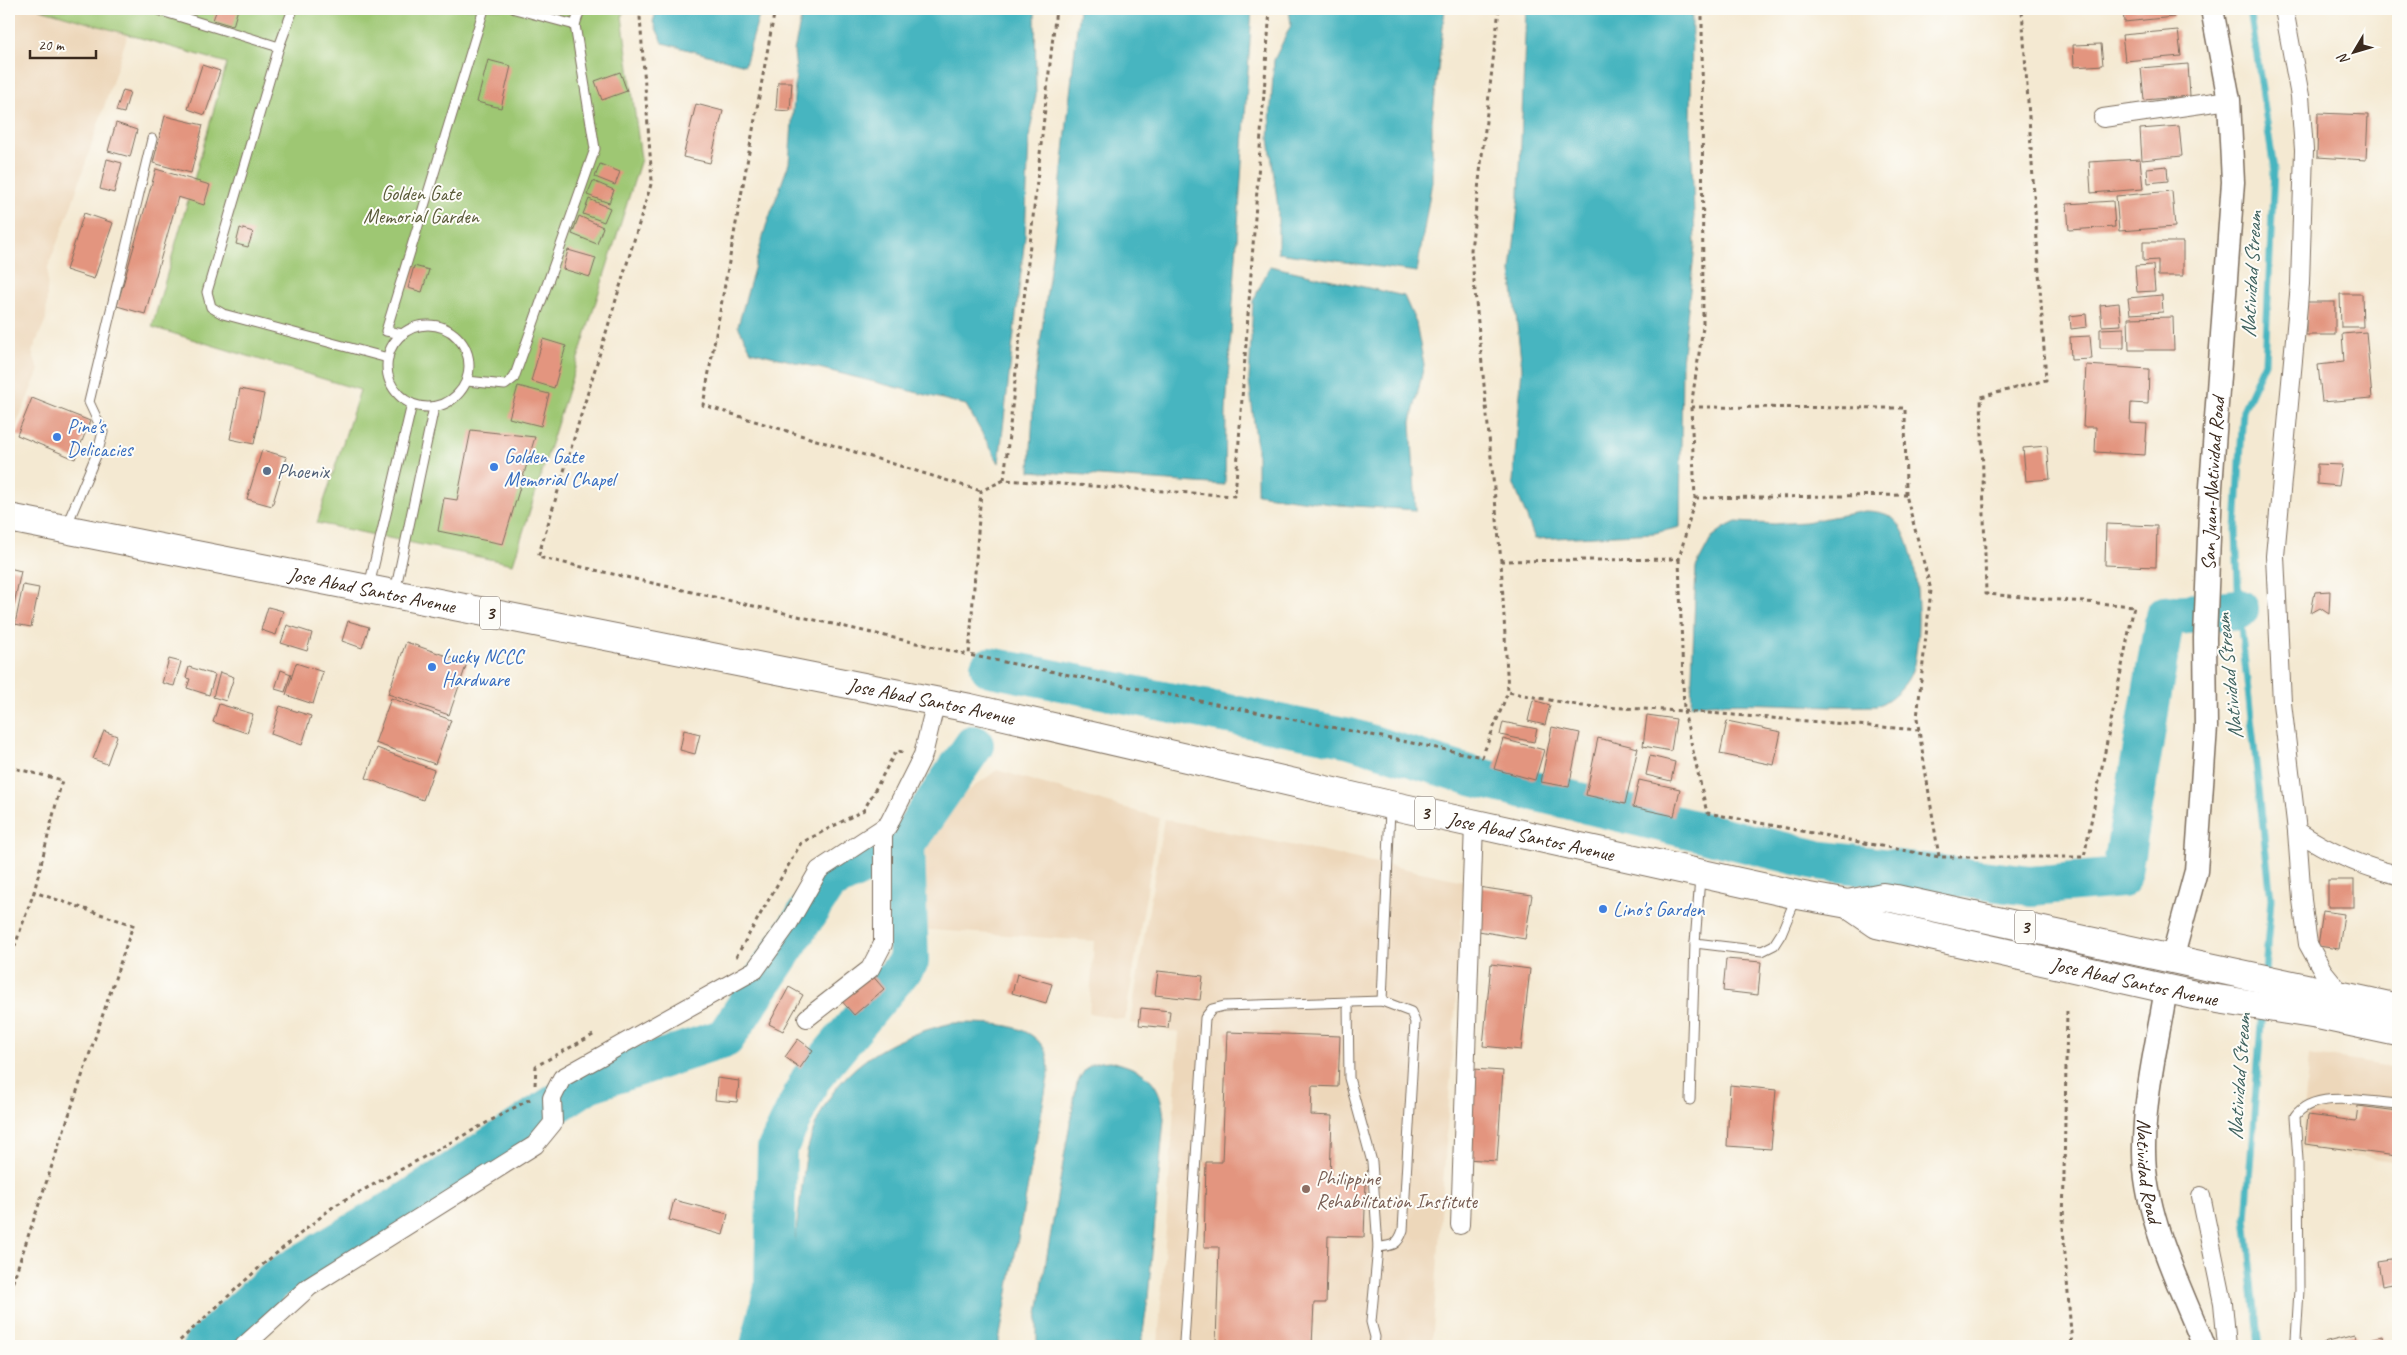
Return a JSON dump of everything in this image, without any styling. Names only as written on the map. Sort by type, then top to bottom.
[{"type":"highway","name":"Jose Abad Santos Avenue","points":[[9,518],[936,701],[1474,824],[1798,895],[1848,904],[1882,897],[1896,899],[2201,965],[2328,1001],[2398,1032]]},
{"type":"highway","name":"Jose Abad Santos Avenue","points":[[1848,904],[1877,924],[2199,996],[2328,1001],[2398,1008]]},
{"type":"street","name":"San Juan-Natividad Road","points":[[2172,959],[2196,872],[2206,727],[2205,638],[2211,487],[2233,182],[2229,100],[2212,9]]},
{"type":"street","points":[[2284,9],[2300,96],[2304,150],[2300,284],[2275,556],[2282,703],[2297,831],[2302,900],[2308,944],[2323,971],[2328,1001]]},
{"type":"street","points":[[2103,118],[2229,100]]},
{"type":"street","points":[[807,1018],[870,969],[879,955],[883,944],[883,876],[886,829],[923,755],[936,701]]},
{"type":"street","points":[[1460,1225],[1474,824]]},
{"type":"street","points":[[244,1346],[309,1287],[535,1145],[553,1124],[552,1098],[562,1078],[755,970],[788,924],[819,870],[886,829]]},
{"type":"street","points":[[2297,831],[2319,846],[2380,871],[2398,875]]},
{"type":"street","name":"Natividad Road","points":[[2166,989],[2151,1082],[2144,1147],[2147,1182],[2156,1226],[2204,1346]]},
{"type":"street","points":[[2201,1196],[2223,1302],[2227,1346]]},
{"type":"lane","points":[[155,9],[279,47]]},
{"type":"lane","points":[[293,9],[279,47],[207,292],[211,307],[222,314],[388,358]]},
{"type":"lane","points":[[403,334],[386,331],[484,9]]},
{"type":"lane","points":[[515,9],[575,25]]},
{"type":"lane","points":[[467,381],[505,385],[514,378],[595,149],[575,25],[580,9]]},
{"type":"lane","points":[[65,530],[98,451],[103,432],[89,402],[152,139]]},
{"type":"lane","points":[[431,325],[446,329],[458,338],[467,351],[470,366],[467,381],[454,398],[434,407],[412,404],[395,390],[390,380],[388,358],[393,344],[403,334],[416,327],[431,325]]},
{"type":"lane","points":[[382,592],[412,404]]},
{"type":"lane","points":[[382,592],[434,407]]},
{"type":"lane","points":[[1382,1001],[1390,805]]},
{"type":"lane","points":[[1690,1100],[1695,943],[1701,874]]},
{"type":"lane","points":[[1695,943],[1762,951],[1774,945],[1781,934],[1798,895]]},
{"type":"lane","points":[[1186,1346],[1184,1342],[1205,1018],[1212,1009],[1224,1006],[1382,1001],[1411,1012],[1415,1022],[1403,1230],[1399,1242],[1392,1246],[1378,1247]]},
{"type":"lane","points":[[1348,1002],[1349,1078],[1372,1162],[1378,1247],[1371,1322],[1375,1337],[1374,1346]]},
{"type":"lane","points":[[2298,1346],[2296,1340],[2299,1290],[2298,1160],[2295,1116],[2306,1105],[2319,1100],[2398,1104]]},
{"type":"path","points":[[642,9],[640,17],[652,182],[538,557],[969,655],[1482,757],[1508,692],[1500,561],[1470,250],[1499,9]]},
{"type":"path","points":[[775,9],[703,405],[981,491],[1004,480],[1235,496],[1270,9]]},
{"type":"path","points":[[1004,480],[1056,9]]},
{"type":"path","points":[[1702,9],[1703,327],[1691,406],[1695,498],[1679,559],[1684,711],[1707,813],[1940,857],[2084,857],[2134,606],[1986,594],[1981,397],[2046,380],[2022,9]]},
{"type":"path","points":[[1691,406],[1905,408],[1906,495],[1931,590],[1917,718],[1940,857]]},
{"type":"path","points":[[969,655],[981,491]]},
{"type":"path","points":[[1695,498],[1906,495]]},
{"type":"path","points":[[1500,561],[1679,559]]},
{"type":"path","points":[[1508,692],[1582,706],[1684,711],[1919,730]]},
{"type":"path","points":[[735,960],[801,843],[864,810],[896,751],[923,755]]},
{"type":"path","points":[[9,767],[62,780],[34,892],[9,962]]},
{"type":"path","points":[[9,1293],[133,924],[34,892]]},
{"type":"path","points":[[2067,1011],[2063,1228],[2072,1346]]},
{"type":"path","points":[[535,1089],[536,1066],[596,1034]]},
{"type":"path","points":[[174,1346],[260,1266],[334,1206],[534,1097]]},
{"type":"shaded area","points":[[9,9],[40,9],[128,34],[72,204],[48,267],[46,319],[32,352],[39,370],[9,443]]},
{"type":"shaded area","points":[[997,770],[1159,818],[1125,1020],[1089,1013],[1094,941],[917,929],[919,855],[931,818]]},
{"type":"shaded area","name":"Philippine Rehabilitation Institute","points":[[1164,819],[1464,881],[1432,1346],[1158,1346],[1179,1033],[1130,1023]]},
{"type":"shaded area","points":[[2309,1054],[2398,1068],[2398,1162],[2301,1148]]},
{"type":"green space","name":"Golden Gate Memorial Garden","points":[[40,9],[625,9],[622,16],[641,159],[513,564],[317,523],[360,390],[152,327],[227,63]]},
{"type":"water","points":[[657,9],[761,9],[745,65],[663,43],[653,22]]},
{"type":"water","points":[[803,9],[1035,9],[1036,95],[1029,139],[1025,237],[999,463],[966,405],[751,351],[738,326],[766,226],[789,163],[796,71],[794,51]]},
{"type":"water","points":[[1079,9],[1252,9],[1226,411],[1225,485],[1030,471],[1034,389],[1057,218]]},
{"type":"water","points":[[1289,9],[1445,9],[1432,121],[1432,181],[1417,272],[1278,253],[1278,208],[1269,138],[1274,60],[1291,25]]},
{"type":"water","points":[[1526,9],[1692,9],[1691,129],[1695,246],[1682,362],[1680,527],[1655,533],[1535,539],[1513,482],[1522,368],[1511,271],[1519,197]]},
{"type":"water","points":[[1270,266],[1404,296],[1416,323],[1424,365],[1411,422],[1416,510],[1339,505],[1257,494],[1257,448],[1249,380],[1253,301]]},
{"type":"water","points":[[1865,511],[1888,515],[1899,525],[1908,542],[1913,562],[1917,586],[1918,633],[1913,668],[1903,686],[1888,700],[1877,706],[1738,703],[1691,705],[1696,567],[1712,537],[1736,522],[1774,524],[1805,522]]},
{"type":"water","points":[[953,1023],[1004,1025],[1016,1028],[1028,1033],[1037,1040],[1048,1058],[1049,1072],[998,1346],[781,1346],[805,1163],[812,1134],[823,1108],[837,1087],[855,1068],[876,1053],[899,1040],[925,1030]]},
{"type":"water","points":[[1111,1061],[1143,1073],[1150,1079],[1160,1095],[1164,1119],[1148,1298],[1141,1346],[1037,1346],[1037,1320],[1077,1083],[1090,1066],[1098,1062]]},
{"type":"building","points":[[217,9],[238,9],[233,26],[213,20]]},
{"type":"building","points":[[2123,9],[2173,9],[2174,17],[2124,22]]},
{"type":"building","points":[[2178,30],[2181,56],[2125,61],[2122,35]]},
{"type":"building","points":[[2101,44],[2103,65],[2074,67],[2073,45]]},
{"type":"building","points":[[488,60],[511,66],[501,108],[477,102]]},
{"type":"building","points":[[2188,64],[2190,96],[2144,100],[2141,68]]},
{"type":"building","points":[[202,65],[220,71],[205,115],[188,109]]},
{"type":"building","points":[[620,72],[627,91],[602,100],[595,81]]},
{"type":"building","points":[[778,82],[792,82],[790,111],[776,110]]},
{"type":"building","points":[[123,90],[130,92],[124,113],[116,111]]},
{"type":"building","points":[[696,104],[723,111],[710,163],[683,157]]},
{"type":"building","points":[[2318,113],[2368,115],[2366,160],[2317,157]]},
{"type":"building","points":[[165,116],[203,125],[191,173],[153,163]]},
{"type":"building","points":[[116,123],[137,130],[130,157],[108,151]]},
{"type":"building","points":[[2179,126],[2182,156],[2142,160],[2140,129]]},
{"type":"building","points":[[107,159],[122,163],[114,193],[100,189]]},
{"type":"building","points":[[2140,159],[2143,189],[2091,193],[2089,162]]},
{"type":"building","points":[[600,164],[620,172],[615,185],[595,177]]},
{"type":"building","points":[[2167,166],[2168,181],[2148,183],[2147,168]]},
{"type":"building","points":[[156,169],[210,185],[204,205],[178,197],[145,314],[117,306]]},
{"type":"building","points":[[593,181],[614,190],[609,203],[587,195]]},
{"type":"building","points":[[2172,191],[2175,227],[2119,231],[2116,196]]},
{"type":"building","points":[[589,199],[610,208],[604,222],[583,214]]},
{"type":"building","points":[[2113,201],[2115,227],[2069,230],[2067,204]]},
{"type":"building","points":[[84,213],[113,223],[94,279],[66,270]]},
{"type":"building","points":[[579,216],[603,227],[597,244],[572,234]]},
{"type":"building","points":[[240,228],[253,232],[248,247],[236,244]]},
{"type":"building","points":[[2143,242],[2183,242],[2183,276],[2158,276],[2158,260],[2143,261]]},
{"type":"building","points":[[568,250],[596,258],[590,277],[563,269]]},
{"type":"building","points":[[2153,265],[2155,291],[2137,292],[2135,266]]},
{"type":"building","points":[[414,266],[429,270],[422,292],[408,288]]},
{"type":"building","points":[[2340,294],[2362,294],[2363,327],[2341,327]]},
{"type":"building","points":[[2162,295],[2163,312],[2130,314],[2128,298]]},
{"type":"building","points":[[2306,302],[2335,302],[2335,335],[2306,335]]},
{"type":"building","points":[[2119,303],[2121,325],[2102,326],[2100,305]]},
{"type":"building","points":[[2086,314],[2087,327],[2071,329],[2070,316]]},
{"type":"building","points":[[2173,317],[2174,350],[2129,350],[2128,318]]},
{"type":"building","points":[[2124,328],[2124,348],[2100,348],[2100,329]]},
{"type":"building","points":[[2366,332],[2372,398],[2322,402],[2318,365],[2344,362],[2342,334]]},
{"type":"building","points":[[2090,336],[2092,359],[2071,360],[2070,337]]},
{"type":"building","points":[[543,339],[566,346],[554,388],[531,381]]},
{"type":"building","points":[[2086,365],[2149,369],[2148,404],[2131,403],[2130,423],[2147,424],[2145,455],[2095,452],[2096,427],[2083,427]]},
{"type":"building","points":[[518,386],[549,394],[541,426],[509,418]]},
{"type":"building","points":[[240,389],[264,394],[254,444],[230,439]]},
{"type":"building","points":[[32,398],[90,421],[75,459],[17,435]]},
{"type":"building","name":"Golden Gate Memorial Chapel","points":[[471,430],[535,437],[503,544],[438,531],[444,498],[457,500]]},
{"type":"building","points":[[2047,446],[2050,479],[2026,481],[2023,448]]},
{"type":"building","points":[[262,450],[287,457],[272,506],[247,499]]},
{"type":"building","points":[[2317,464],[2342,465],[2339,486],[2317,484]]},
{"type":"building","points":[[2106,524],[2157,526],[2156,567],[2105,565]]},
{"type":"building","points":[[9,568],[21,571],[14,604],[9,603]]},
{"type":"building","points":[[23,585],[39,588],[31,627],[15,624]]},
{"type":"building","points":[[2330,591],[2329,614],[2320,608],[2311,613],[2315,592]]},
{"type":"building","points":[[268,607],[283,611],[276,635],[261,630]]},
{"type":"building","points":[[348,621],[369,627],[362,648],[342,641]]},
{"type":"building","points":[[287,625],[312,633],[307,651],[281,643]]},
{"type":"building","points":[[406,642],[467,663],[449,715],[388,694]]},
{"type":"building","points":[[169,659],[181,662],[174,686],[162,683]]},
{"type":"building","points":[[296,663],[323,672],[313,704],[286,695]]},
{"type":"building","points":[[189,667],[215,675],[209,695],[187,688],[190,679],[186,678]]},
{"type":"building","points":[[281,670],[291,674],[285,692],[275,689]]},
{"type":"building","points":[[220,672],[234,677],[226,701],[213,697]]},
{"type":"building","points":[[391,698],[451,720],[435,764],[375,743]]},
{"type":"building","points":[[1533,700],[1550,705],[1545,725],[1528,721]]},
{"type":"building","points":[[219,704],[253,714],[247,733],[213,722]]},
{"type":"building","points":[[280,706],[311,716],[302,745],[271,734]]},
{"type":"building","points":[[1647,715],[1676,719],[1671,751],[1643,746]]},
{"type":"building","points":[[1727,721],[1781,732],[1774,765],[1720,754]]},
{"type":"building","points":[[1503,722],[1537,729],[1534,742],[1500,735]]},
{"type":"building","points":[[1552,727],[1580,733],[1569,787],[1541,782]]},
{"type":"building","points":[[684,730],[700,734],[695,754],[680,750]]},
{"type":"building","points":[[104,731],[117,736],[107,764],[93,759]]},
{"type":"building","points":[[1598,738],[1638,748],[1625,804],[1586,795]]},
{"type":"building","points":[[1503,739],[1544,750],[1535,780],[1494,769]]},
{"type":"building","points":[[377,748],[434,770],[423,800],[366,778]]},
{"type":"building","points":[[1650,756],[1675,762],[1671,781],[1646,775]]},
{"type":"building","points":[[1639,780],[1680,789],[1674,816],[1633,807]]},
{"type":"building","points":[[2328,880],[2354,880],[2354,907],[2328,907]]},
{"type":"building","points":[[1478,887],[1532,895],[1525,939],[1473,930]]},
{"type":"building","points":[[2323,911],[2344,914],[2339,949],[2318,946]]},
{"type":"building","points":[[1726,959],[1761,962],[1758,995],[1723,991]]},
{"type":"building","points":[[1491,964],[1530,969],[1521,1050],[1483,1046]]},
{"type":"building","points":[[1158,971],[1203,976],[1200,1000],[1155,995]]},
{"type":"building","points":[[870,973],[884,989],[854,1015],[840,999]]},
{"type":"building","points":[[1017,974],[1052,984],[1046,1003],[1012,993]]},
{"type":"building","points":[[789,987],[803,995],[783,1031],[769,1024]]},
{"type":"building","points":[[1141,1008],[1170,1011],[1168,1028],[1139,1025]]},
{"type":"building","points":[[1227,1032],[1340,1036],[1338,1087],[1312,1086],[1311,1115],[1332,1116],[1330,1179],[1366,1181],[1364,1237],[1328,1236],[1326,1303],[1314,1303],[1312,1346],[1216,1343],[1219,1247],[1204,1247],[1206,1162],[1222,1162]]},
{"type":"building","points":[[798,1039],[813,1050],[800,1068],[785,1057]]},
{"type":"building","points":[[1473,1069],[1503,1071],[1497,1161],[1466,1159]]},
{"type":"building","points":[[717,1078],[739,1081],[737,1102],[715,1100]]},
{"type":"building","points":[[1730,1085],[1776,1090],[1771,1149],[1727,1146]]},
{"type":"building","points":[[2358,1106],[2398,1111],[2396,1156],[2305,1144],[2308,1115],[2356,1121]]},
{"type":"building","points":[[674,1200],[728,1214],[723,1235],[669,1220]]},
{"type":"building","points":[[2398,1258],[2398,1283],[2382,1286],[2378,1261]]},
{"type":"building","points":[[2355,1335],[2358,1346],[2324,1346],[2323,1343]]},
{"type":"building","points":[[2382,1336],[2384,1346],[2363,1346],[2362,1341]]},
{"type":"waterway","name":"Natividad Stream","points":[[2250,9],[2274,170],[2265,362],[2243,410],[2236,530],[2239,609],[2271,899],[2265,972]]},
{"type":"waterway","points":[[990,667],[1350,738],[1472,776],[1817,860],[2031,886],[2121,878],[2165,616],[2239,609]]},
{"type":"waterway","points":[[203,1346],[276,1279],[407,1202],[588,1083],[725,1038],[828,882],[905,845],[974,745]]},
{"type":"waterway","points":[[760,1346],[774,1288],[777,1149],[810,1080],[909,961],[905,845]]},
{"type":"waterway","name":"Natividad Stream","points":[[2260,1346],[2246,1219],[2262,1011]]},
{"type":"place","name":"Pine's Delicacies","points":[[57,437]]},
{"type":"place","name":"Golden Gate Memorial Chapel","points":[[494,467]]},
{"type":"place","name":"Phoenix","points":[[267,471]]},
{"type":"place","name":"Lucky NCCC Hardware","points":[[432,667]]},
{"type":"place","name":"Lino's Garden","points":[[1603,909]]},
{"type":"place","name":"Philippine Rehabilitation Institute","points":[[1306,1189]]}]
